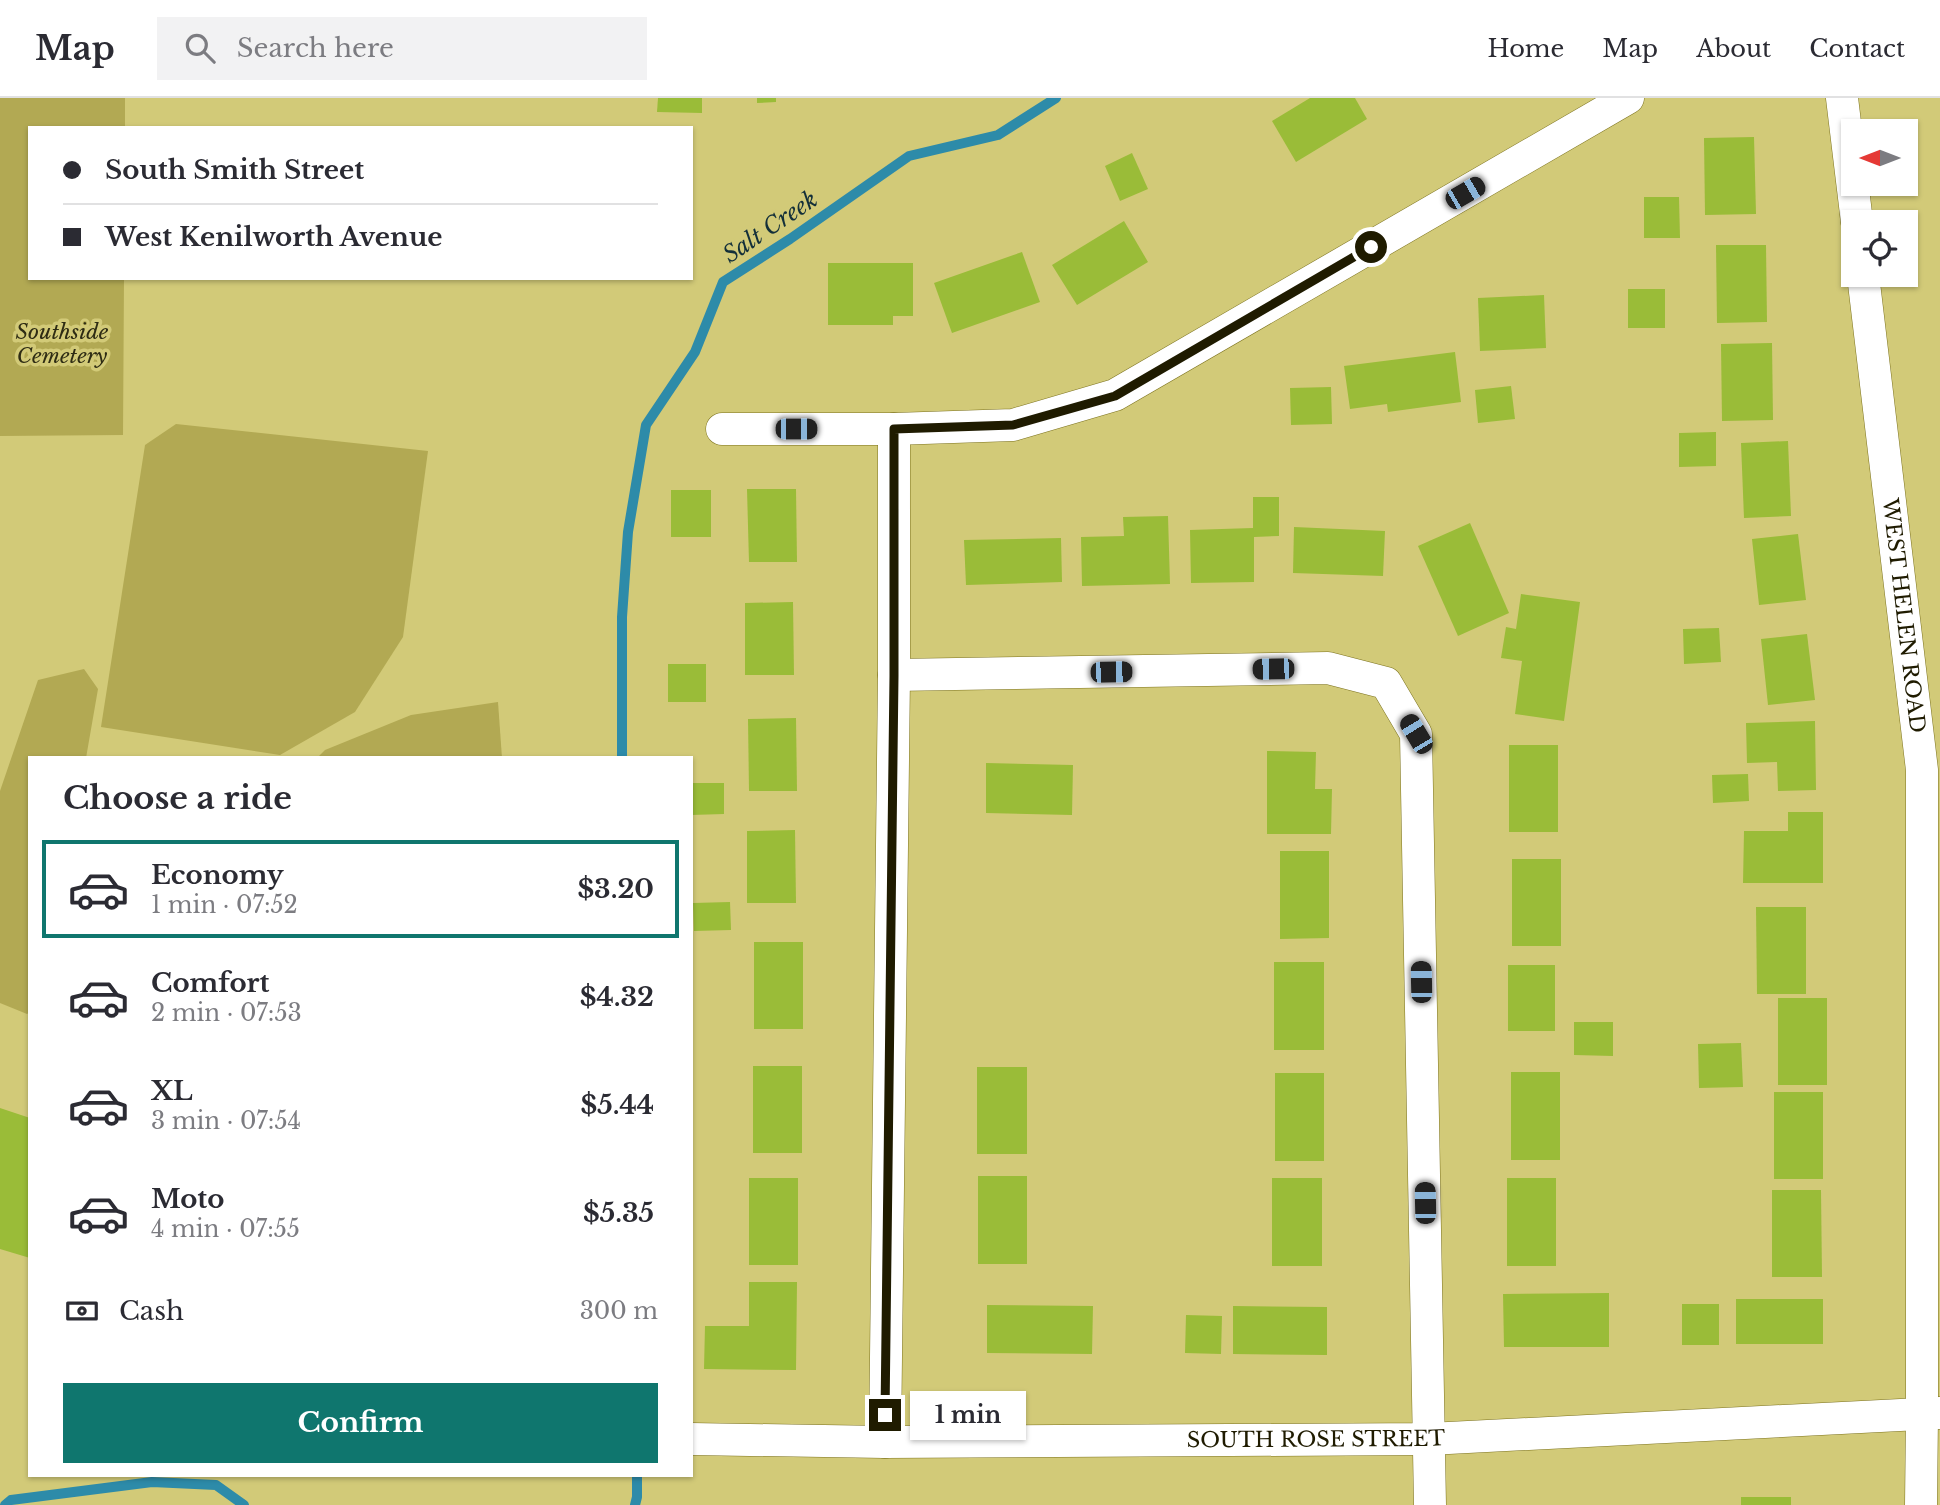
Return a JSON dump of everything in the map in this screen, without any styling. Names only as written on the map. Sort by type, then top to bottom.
[{"type":"street","points":[[722,429],[894,429],[1013,425],[1115,396],[1628,98]]},
{"type":"street","points":[[1842,98],[1856,210]]},
{"type":"street","name":"WEST HELEN ROAD","points":[[1865,287],[1931,770],[1931,1414],[1921,1505]]},
{"type":"street","points":[[885,1442],[894,676],[894,429]]},
{"type":"street","points":[[894,676],[1328,668],[1386,683],[1416,734],[1430,1505]]},
{"type":"street","name":"SOUTH ROSE STREET","points":[[693,1438],[885,1442],[1429,1439],[1931,1414]]},
{"type":"green space","name":"Southside Cemetery","points":[[0,98],[125,98],[125,126],[28,126],[28,280],[124,280],[123,435],[0,436]]},
{"type":"green space","points":[[176,424],[428,451],[403,637],[355,712],[280,755],[101,727],[145,445]]},
{"type":"green space","points":[[84,669],[98,689],[86,756],[28,756],[27,1014],[0,1003],[0,791],[38,680]]},
{"type":"green space","points":[[498,702],[502,756],[319,756],[325,750],[411,715]]},
{"type":"building","points":[[658,98],[702,98],[702,113],[657,112]]},
{"type":"building","points":[[757,98],[776,98],[776,102],[757,103]]},
{"type":"building","points":[[1310,98],[1355,98],[1367,119],[1296,162],[1272,121]]},
{"type":"building","points":[[1754,137],[1756,214],[1705,215],[1704,138]]},
{"type":"building","points":[[1132,153],[1148,189],[1120,201],[1105,166]]},
{"type":"building","points":[[1644,197],[1679,197],[1680,238],[1644,238]]},
{"type":"building","points":[[1124,221],[1148,262],[1077,305],[1052,265]]},
{"type":"building","points":[[1716,245],[1766,245],[1767,322],[1717,323]]},
{"type":"building","points":[[1022,252],[1040,302],[952,333],[934,283]]},
{"type":"building","points":[[828,263],[913,263],[913,316],[893,316],[893,325],[828,325]]},
{"type":"building","points":[[1628,289],[1665,289],[1665,328],[1628,328]]},
{"type":"building","points":[[1544,295],[1546,348],[1480,351],[1478,298]]},
{"type":"building","points":[[1772,343],[1773,420],[1722,421],[1721,344]]},
{"type":"building","points":[[1455,352],[1461,402],[1388,412],[1387,404],[1350,409],[1344,366]]},
{"type":"building","points":[[1511,386],[1515,419],[1478,423],[1475,390]]},
{"type":"building","points":[[1331,387],[1332,424],[1291,425],[1290,388]]},
{"type":"building","points":[[1716,432],[1716,466],[1679,467],[1679,433]]},
{"type":"building","points":[[1788,441],[1791,516],[1744,518],[1741,443]]},
{"type":"building","points":[[747,489],[796,489],[797,562],[749,562]]},
{"type":"building","points":[[671,490],[711,490],[711,537],[671,537]]},
{"type":"building","points":[[1253,497],[1279,497],[1279,536],[1254,537],[1254,582],[1191,583],[1190,530],[1253,528]]},
{"type":"building","points":[[1168,516],[1170,584],[1082,586],[1081,537],[1124,536],[1123,517]]},
{"type":"building","points":[[1470,523],[1509,613],[1458,636],[1418,546]]},
{"type":"building","points":[[1294,527],[1385,531],[1383,576],[1293,573]]},
{"type":"building","points":[[1798,534],[1806,600],[1759,605],[1752,539]]},
{"type":"building","points":[[1061,538],[1062,582],[966,585],[964,540]]},
{"type":"building","points":[[1521,594],[1580,602],[1564,721],[1515,714],[1522,661],[1501,658],[1506,627],[1516,629]]},
{"type":"building","points":[[793,602],[794,675],[745,675],[745,603]]},
{"type":"building","points":[[1719,628],[1721,662],[1684,664],[1683,629]]},
{"type":"building","points":[[1807,634],[1815,700],[1768,705],[1761,639]]},
{"type":"building","points":[[668,664],[706,664],[706,702],[668,702]]},
{"type":"building","points":[[796,718],[797,791],[749,791],[748,719]]},
{"type":"building","points":[[1815,721],[1816,790],[1778,791],[1777,762],[1747,763],[1746,723]]},
{"type":"building","points":[[1509,745],[1558,745],[1558,832],[1509,832]]},
{"type":"building","points":[[1267,751],[1316,752],[1315,789],[1332,789],[1331,834],[1267,834]]},
{"type":"building","points":[[986,763],[1073,765],[1072,815],[986,813]]},
{"type":"building","points":[[1748,774],[1749,801],[1713,803],[1712,775]]},
{"type":"building","points":[[693,783],[724,783],[724,814],[693,815]]},
{"type":"building","points":[[1788,812],[1823,812],[1823,883],[1743,883],[1744,831],[1788,831]]},
{"type":"building","points":[[795,830],[796,903],[747,903],[747,831]]},
{"type":"building","points":[[1280,851],[1329,851],[1329,938],[1280,939]]},
{"type":"building","points":[[1512,859],[1561,859],[1561,946],[1512,946]]},
{"type":"building","points":[[730,902],[731,930],[694,931],[693,903]]},
{"type":"building","points":[[1756,907],[1806,907],[1806,994],[1757,994]]},
{"type":"building","points":[[754,942],[803,942],[803,1029],[754,1029]]},
{"type":"building","points":[[1274,962],[1324,962],[1324,1050],[1274,1050]]},
{"type":"building","points":[[1508,965],[1555,965],[1555,1031],[1508,1031]]},
{"type":"building","points":[[1778,998],[1827,998],[1827,1085],[1778,1085]]},
{"type":"building","points":[[1574,1022],[1613,1022],[1613,1056],[1574,1055]]},
{"type":"building","points":[[1741,1043],[1743,1087],[1699,1088],[1698,1044]]},
{"type":"building","points":[[753,1066],[802,1066],[802,1153],[753,1153]]},
{"type":"building","points":[[977,1067],[1027,1067],[1027,1154],[977,1154]]},
{"type":"building","points":[[1511,1072],[1560,1072],[1560,1160],[1511,1160]]},
{"type":"building","points":[[1275,1073],[1324,1073],[1324,1161],[1275,1161]]},
{"type":"building","points":[[1774,1092],[1823,1092],[1823,1179],[1774,1179]]},
{"type":"building","points":[[0,1108],[28,1117],[28,1257],[0,1249]]},
{"type":"building","points":[[978,1176],[1027,1176],[1027,1264],[978,1264]]},
{"type":"building","points":[[749,1178],[798,1178],[798,1265],[749,1265]]},
{"type":"building","points":[[1272,1178],[1322,1178],[1322,1266],[1272,1266]]},
{"type":"building","points":[[1507,1178],[1556,1178],[1556,1266],[1507,1266]]},
{"type":"building","points":[[1772,1190],[1821,1190],[1822,1277],[1772,1277]]},
{"type":"building","points":[[749,1282],[797,1282],[796,1370],[704,1369],[705,1326],[749,1326]]},
{"type":"building","points":[[1609,1293],[1609,1347],[1504,1347],[1503,1294]]},
{"type":"building","points":[[1736,1299],[1823,1299],[1823,1344],[1736,1344]]},
{"type":"building","points":[[1682,1304],[1719,1304],[1719,1345],[1682,1345]]},
{"type":"building","points":[[987,1305],[1093,1306],[1092,1354],[987,1353]]},
{"type":"building","points":[[1233,1306],[1327,1307],[1327,1355],[1233,1354]]},
{"type":"building","points":[[1186,1315],[1222,1316],[1221,1354],[1185,1353]]},
{"type":"building","points":[[1741,1497],[1791,1497],[1791,1505],[1741,1505]]},
{"type":"waterway","name":"Salt Creek","points":[[622,756],[622,617],[628,532],[646,425],[695,352],[723,282],[909,156],[998,135],[1056,98]]},
{"type":"waterway","name":"Salt Creek","points":[[635,1505],[637,1477]]},
{"type":"waterway","name":"Salt Creek","points":[[5,1505],[11,1500],[152,1482],[216,1485],[244,1505]]},
{"type":"route","points":[[885,1415],[894,676],[894,429],[1013,425],[1115,396],[1371,247]]}]
